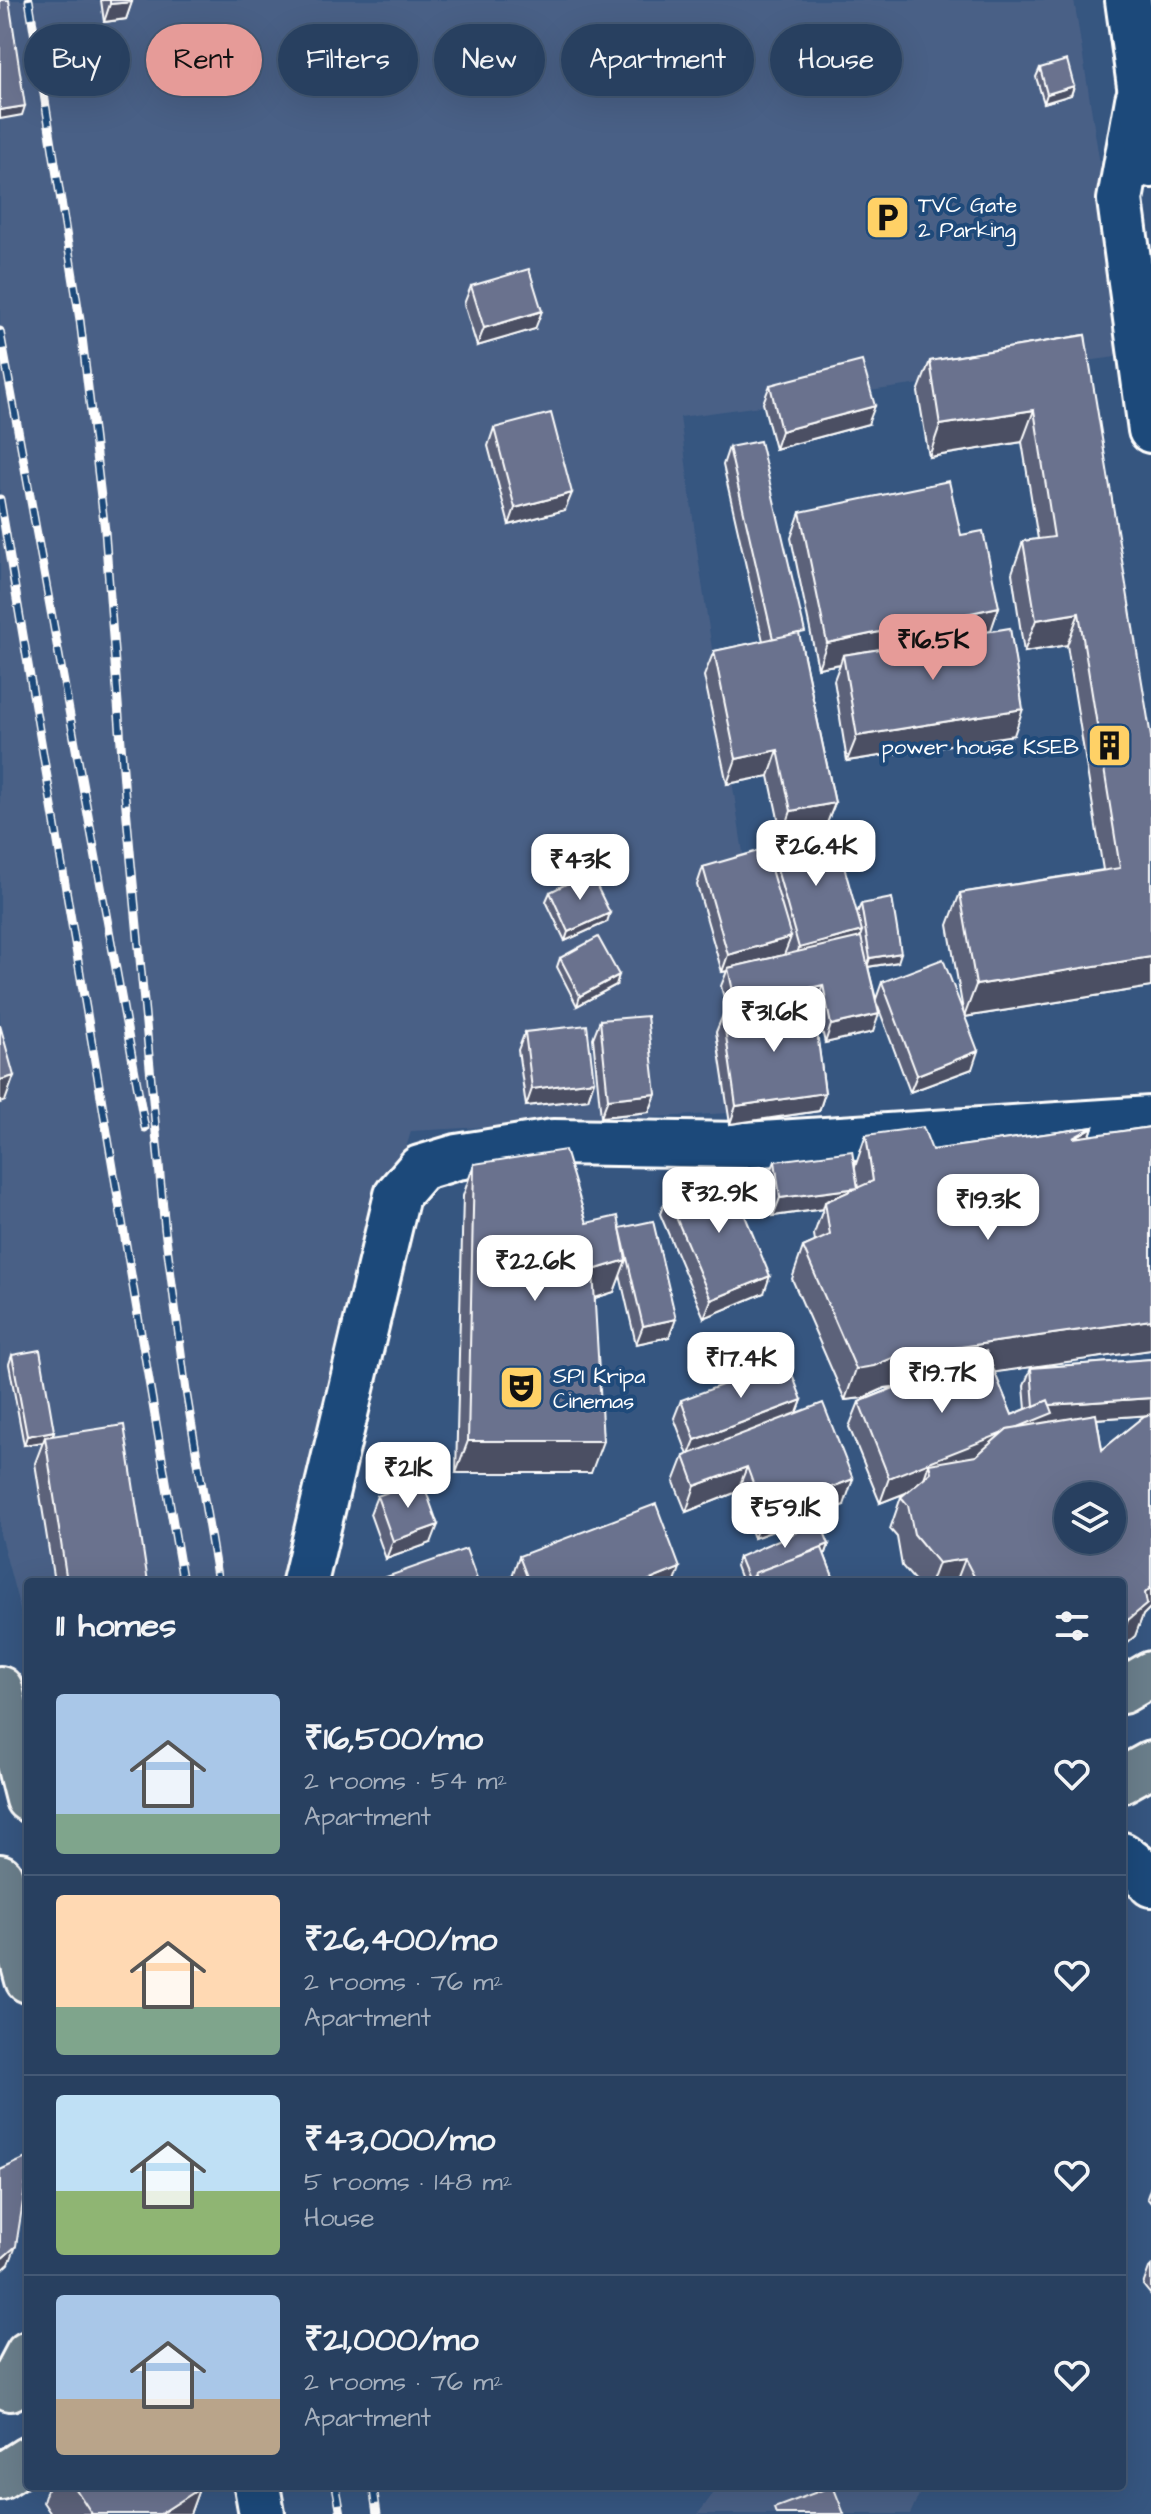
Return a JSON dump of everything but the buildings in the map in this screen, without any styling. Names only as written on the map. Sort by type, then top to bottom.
[{"type":"main road","points":[[1126,1689],[1151,1674]]},
{"type":"main road","points":[[0,1689],[24,1783]]},
{"type":"main road","points":[[1126,1778],[1151,1764]]},
{"type":"main road","points":[[0,1877],[24,1965]]},
{"type":"main road","points":[[0,2477],[24,2462]]},
{"type":"street","points":[[1128,0],[1143,58],[1151,165]]},
{"type":"street","points":[[1143,58],[1120,200],[1151,430]]},
{"type":"street","points":[[306,1578],[397,1195],[420,1168],[457,1157],[553,1142],[745,1145],[1151,1119]]},
{"type":"street","points":[[1126,1858],[1143,1871],[1151,1884]]},
{"type":"street","points":[[258,2490],[262,2514]]},
{"type":"shaded area","points":[[0,0],[1074,0],[1130,355],[680,417],[698,557],[782,1110],[411,1131],[281,1578],[24,1578],[24,1624],[0,1534]]},
{"type":"shaded area","points":[[716,2490],[921,2490],[910,2514],[698,2514]]},
{"type":"railway","points":[[29,0],[80,320],[105,531],[125,796],[165,1230],[186,1391],[217,1578]]},
{"type":"railway","points":[[0,331],[145,1128]]},
{"type":"railway","points":[[0,499],[182,1578]]},
{"type":"railway","points":[[337,2490],[341,2514]]},
{"type":"railway","points":[[374,2490],[377,2514]]},
{"type":"place","name":"TVC Gate 2 Parking","points":[[887,217]]},
{"type":"place","name":"power house KSEB","points":[[1110,746]]},
{"type":"place","name":"SPI Kripa Cinemas","points":[[522,1388]]}]
